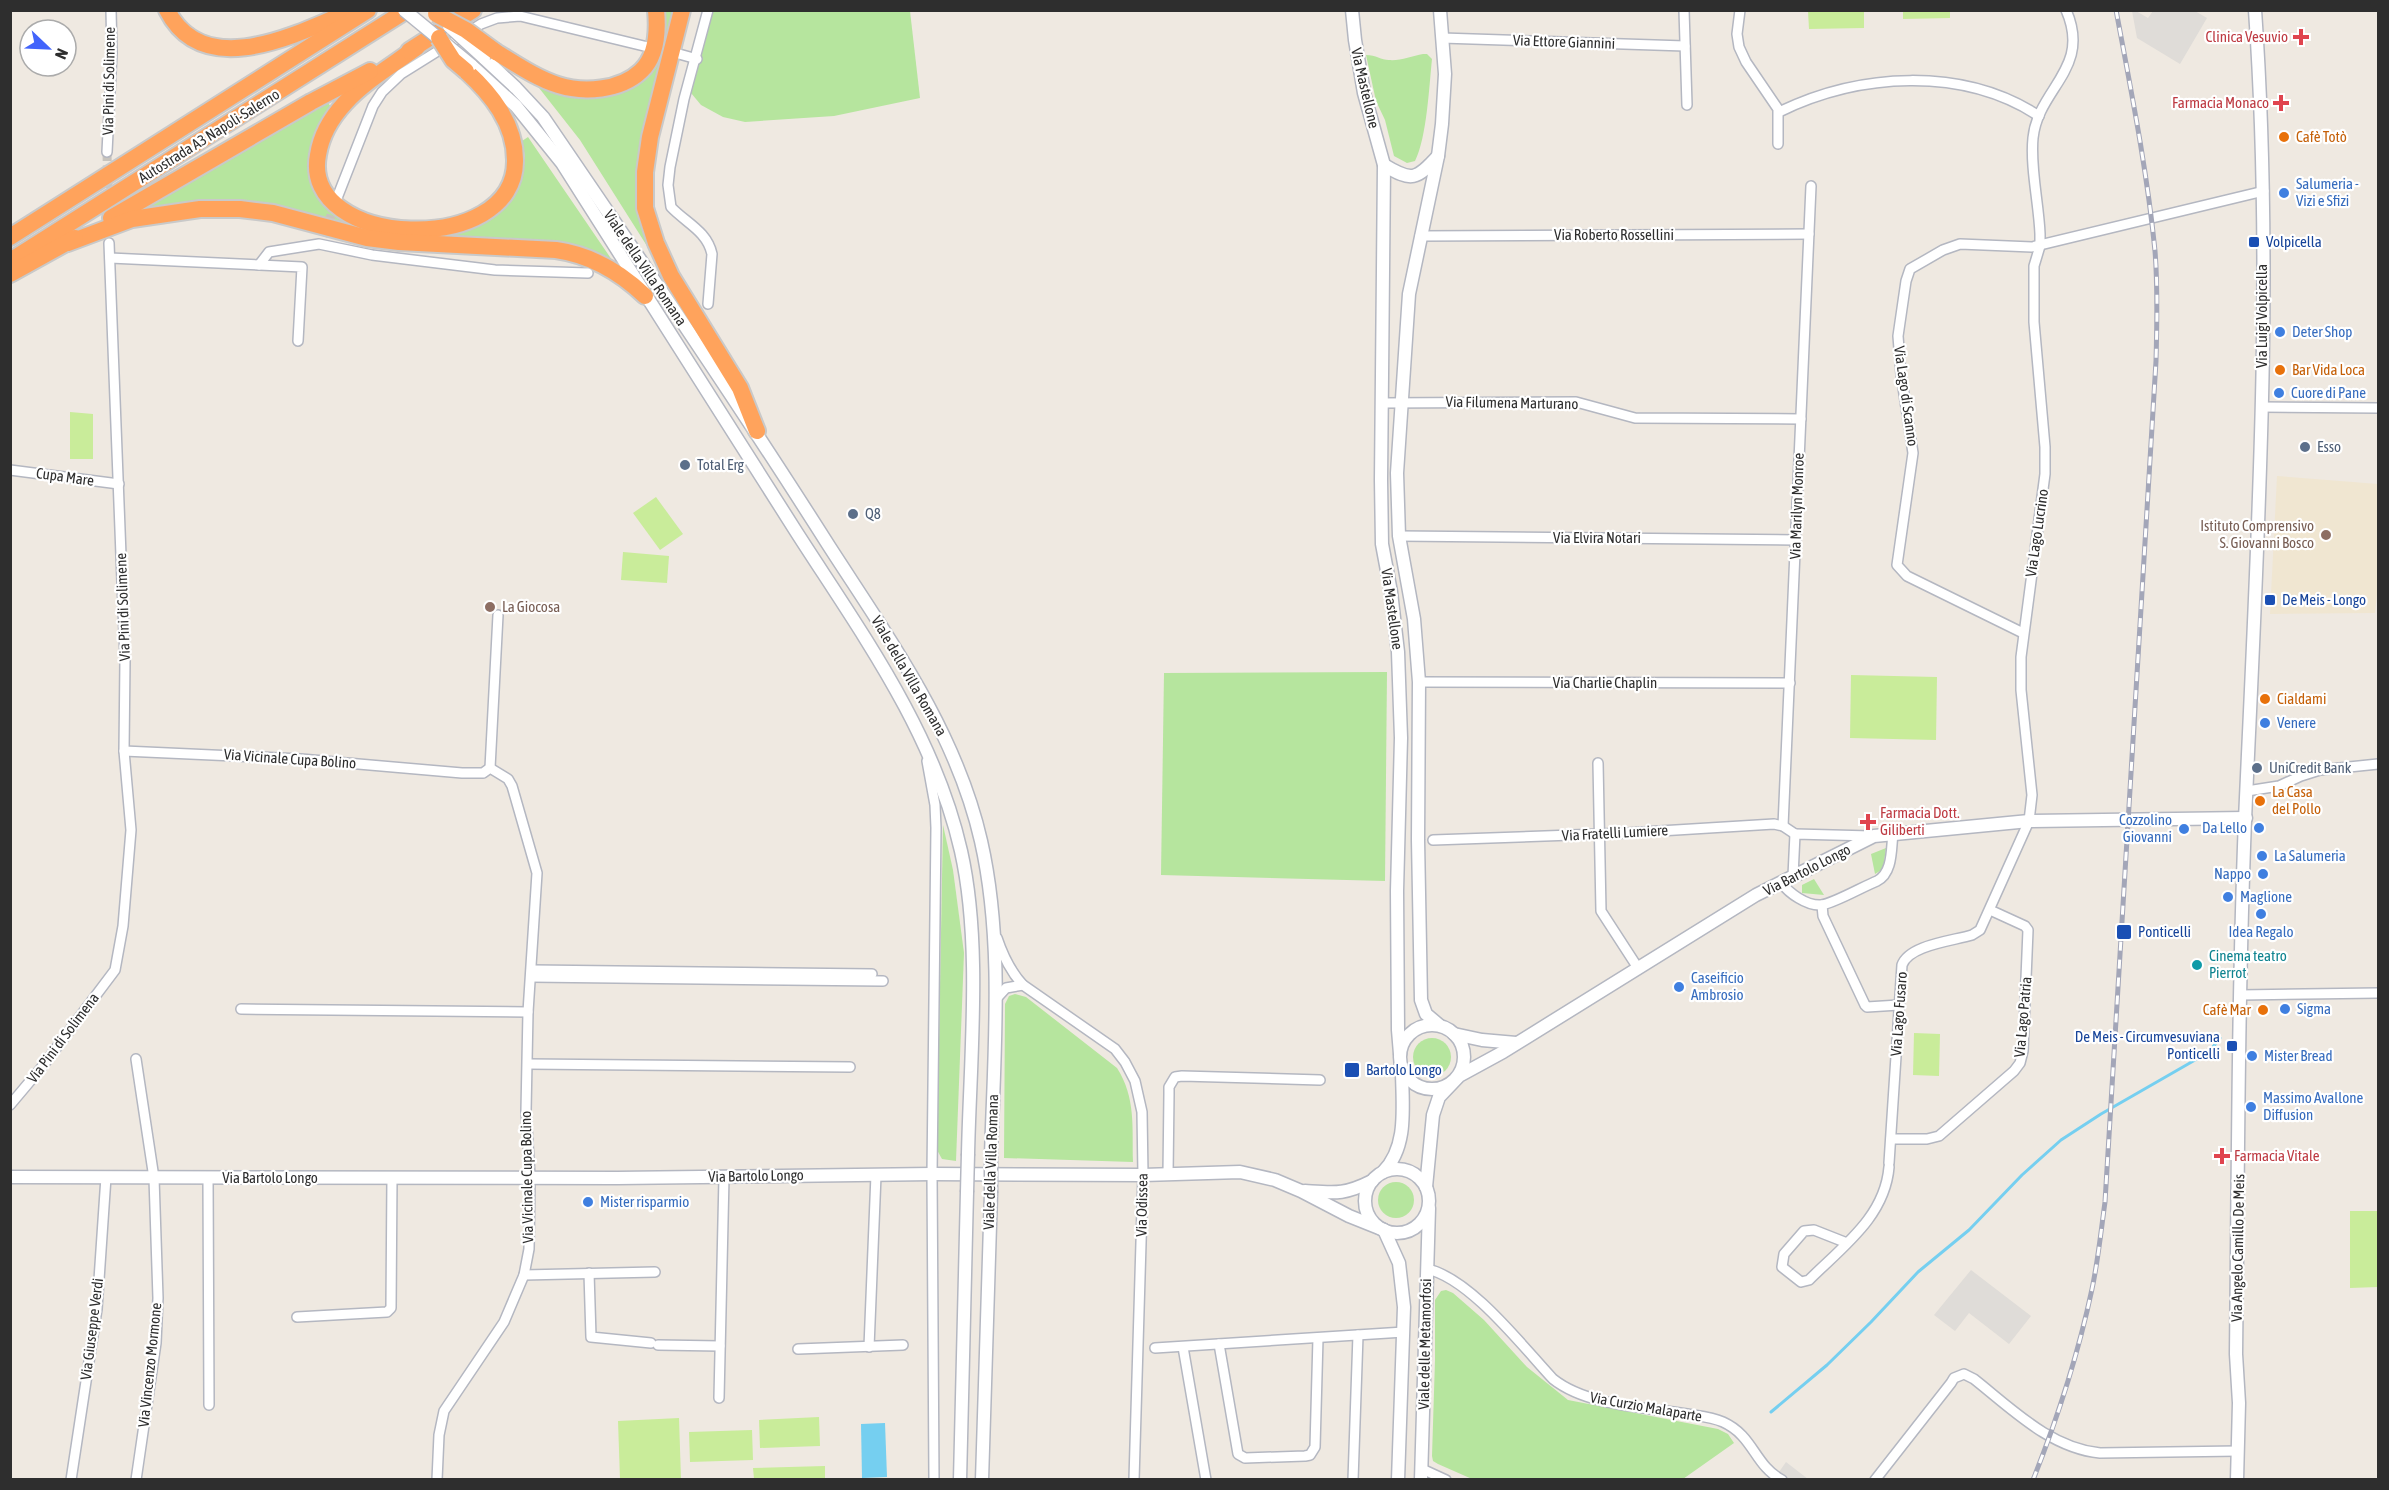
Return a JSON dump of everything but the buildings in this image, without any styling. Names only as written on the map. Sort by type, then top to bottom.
[{"type":"highway","points":[[167,10],[172,21],[197,42],[211,48],[225,49],[270,42],[353,10]]},
{"type":"highway","name":"Autostrada A3 Napoli-Salerno","points":[[10,237],[368,10]]},
{"type":"highway","name":"Autostrada A3 Napoli-Salerno","points":[[10,261],[405,10]]},
{"type":"highway","points":[[439,38],[453,60],[469,68],[501,110],[515,152],[516,170],[511,185],[502,200],[485,213],[466,222],[437,228],[408,230],[374,224],[345,213],[329,199],[320,183],[316,165],[320,142],[344,104],[417,47],[473,10]]},
{"type":"highway","points":[[435,12],[466,30],[490,55],[557,85],[580,89],[605,88],[642,71],[654,49],[658,28],[656,10]]},
{"type":"highway","points":[[682,10],[650,137],[645,172],[645,208],[656,243],[671,276],[740,388],[757,431]]},
{"type":"highway","points":[[10,274],[68,243],[311,102],[417,47]]},
{"type":"highway","points":[[68,243],[132,219],[200,209],[273,213],[367,238],[578,253],[628,279],[645,296]]},
{"type":"street","name":"Via Pini di Solimene","points":[[108,152],[112,53],[111,10]]},
{"type":"street","points":[[405,10],[439,38]]},
{"type":"street","points":[[708,10],[697,59],[684,99],[670,167],[668,198],[671,207],[706,237],[710,245],[712,254],[708,304]]},
{"type":"street","name":"Via Mastellone","points":[[1352,10],[1354,40],[1364,93],[1384,165],[1382,544],[1391,592],[1398,652],[1401,738],[1397,891],[1400,1054]]},
{"type":"street","name":"Via Mastellone","points":[[1439,1026],[1426,1014],[1421,1000],[1418,840],[1419,682],[1414,619],[1399,536],[1397,473],[1409,294],[1438,156],[1445,74],[1440,10]]},
{"type":"street","points":[[1684,10],[1687,105]]},
{"type":"street","points":[[1740,10],[1737,34],[1742,55],[1779,111],[1778,144]]},
{"type":"street","name":"Via Lago Lucrino","points":[[2029,821],[2032,795],[2020,674],[2023,633],[2045,474],[2045,447],[2034,322],[2034,266],[2040,246],[2033,147],[2039,116],[2070,61],[2073,39],[2066,10]]},
{"type":"street","name":"Via Luigi Volpicella","points":[[2254,621],[2262,407],[2264,191],[2255,10]]},
{"type":"street","points":[[337,198],[373,106],[382,92],[401,74],[481,24],[497,18],[520,16],[648,47]]},
{"type":"street","name":"Via Ettore Giannini","points":[[1442,38],[1685,46]]},
{"type":"street","points":[[679,54],[697,59]]},
{"type":"street","name":"Viale della Villa Romana","points":[[490,55],[543,117],[757,431],[931,707],[959,765],[981,842],[992,924],[996,999],[982,1479]]},
{"type":"street","name":"Viale della Villa Romana","points":[[469,68],[516,106],[562,164],[861,633],[923,738],[940,779],[962,854],[971,912],[972,994],[960,1479]]},
{"type":"street","points":[[1779,111],[1806,100],[1866,84],[1920,80],[1960,85],[1994,95],[2016,103],[2039,116]]},
{"type":"street","points":[[1384,165],[1401,175],[1411,176],[1422,172],[1438,156]]},
{"type":"street","name":"Via Marilyn Monroe","points":[[1783,826],[1811,186]]},
{"type":"street","name":"Via Lago di Scanno","points":[[2023,633],[1907,576],[1897,565],[1913,453],[1901,374],[1898,336],[1908,273],[1918,263],[1960,244],[2040,246],[2264,191]]},
{"type":"street","name":"Via Roberto Rossellini","points":[[1420,236],[1809,234]]},
{"type":"street","points":[[260,265],[269,252],[321,240],[372,255],[495,270],[588,273]]},
{"type":"street","name":"Via Pini di Solimene","points":[[109,243],[126,660],[124,751],[131,830],[123,926],[115,970]]},
{"type":"street","points":[[110,258],[302,267],[298,341]]},
{"type":"street","name":"Via Filumena Marturano","points":[[1382,403],[1576,402],[1635,418],[1801,419]]},
{"type":"street","points":[[2262,407],[2379,408]]},
{"type":"street","name":"Cupa Mare","points":[[10,470],[119,484]]},
{"type":"street","name":"Via Elvira Notari","points":[[1399,536],[1796,540]]},
{"type":"street","points":[[490,768],[498,615]]},
{"type":"street","name":"Via Angelo Camillo De Meis","points":[[2237,1479],[2239,1403],[2236,1354],[2241,995],[2254,621]]},
{"type":"street","name":"Via Charlie Chaplin","points":[[1419,682],[1790,683]]},
{"type":"street","name":"Viale della Villa Romana","points":[[923,738],[935,805],[936,828],[932,1174],[934,1479]]},
{"type":"street","name":"Via Vicinale Cupa Bolino","points":[[124,751],[301,759],[462,773],[483,773],[490,768],[508,779],[537,873],[528,1012],[526,1111],[530,1229],[524,1275],[504,1322],[444,1411],[439,1435],[437,1479]]},
{"type":"street","points":[[1598,763],[1601,911],[1638,968]]},
{"type":"street","points":[[2247,791],[2279,786],[2320,770],[2379,764]]},
{"type":"street","name":"Via Bartolo Longo","points":[[1426,1187],[1433,1115],[1439,1097],[1453,1081],[1787,879],[1874,837],[1893,833],[2029,821],[2246,818]]},
{"type":"street","name":"Via Lago Fusaro","points":[[1847,1243],[1814,1230],[1804,1231],[1784,1254],[1782,1266],[1800,1282],[1805,1282],[1847,1243],[1877,1209],[1886,1190],[1889,1165],[1902,965],[1907,955],[1913,951],[1980,930],[2029,821]]},
{"type":"street","name":"Via Fratelli Lumiere","points":[[1432,840],[1774,824],[1783,826]]},
{"type":"street","points":[[1783,826],[1795,834],[1874,837]]},
{"type":"street","points":[[1795,834],[1787,879],[1795,895],[1821,905],[1885,877],[1893,833]]},
{"type":"street","points":[[1821,905],[1823,916],[1864,1005],[1867,1008],[1899,1005]]},
{"type":"street","name":"Via Lago Patria","points":[[1891,1139],[1936,1138],[2014,1071],[2020,1063],[2023,1051],[2028,930],[2025,926],[1990,910]]},
{"type":"street","name":"Via Odissea","points":[[992,924],[1003,956],[1023,985],[1115,1049],[1135,1081],[1142,1112],[1143,1175],[1134,1479]]},
{"type":"street","name":"Via Pini di Solimena","points":[[10,1105],[42,1067],[115,970]]},
{"type":"street","points":[[532,973],[872,975]]},
{"type":"street","points":[[532,973],[884,981]]},
{"type":"street","points":[[996,999],[1006,988],[1023,985]]},
{"type":"street","points":[[2241,995],[2379,993]]},
{"type":"street","points":[[241,1009],[528,1012]]},
{"type":"street","points":[[1377,1177],[1397,1169],[1409,1171],[1420,1178],[1429,1197],[1429,1208],[1425,1217],[1415,1228],[1396,1233],[1383,1230],[1375,1224],[1367,1212],[1366,1195],[1377,1177],[1391,1164],[1398,1149],[1402,1123],[1400,1054],[1403,1043],[1409,1035],[1428,1025],[1439,1026],[1454,1034],[1482,1040],[1515,1043]]},
{"type":"street","points":[[1402,1068],[1412,1082],[1428,1089],[1446,1086],[1453,1081],[1464,1058],[1463,1049],[1454,1034]]},
{"type":"street","points":[[136,1059],[154,1178]]},
{"type":"street","points":[[528,1064],[850,1067]]},
{"type":"street","points":[[1168,1174],[1169,1087],[1175,1077],[1320,1080]]},
{"type":"street","name":"Via Bartolo Longo","points":[[10,1177],[723,1177],[932,1174],[1143,1175],[1240,1172],[1257,1174],[1301,1191],[1349,1216],[1383,1230]]},
{"type":"street","points":[[869,1347],[876,1175]]},
{"type":"street","points":[[719,1398],[723,1177]]},
{"type":"street","name":"Via Bartolo Longo","points":[[1301,1191],[1339,1194],[1354,1190],[1377,1177]]},
{"type":"street","name":"Via Giuseppe Verdi","points":[[71,1479],[97,1309],[106,1178]]},
{"type":"street","name":"Via Vincenzo Mormone","points":[[136,1479],[156,1343],[158,1275],[154,1178]]},
{"type":"street","name":"Via Bartolo Longo","points":[[208,1178],[209,1405]]},
{"type":"street","points":[[297,1317],[387,1312],[391,1308],[392,1178]]},
{"type":"street","name":"Viale delle Metamorfosi","points":[[1422,1474],[1429,1208]]},
{"type":"street","name":"Viale delle Metamorfosi","points":[[1383,1230],[1395,1251],[1401,1274],[1404,1307],[1398,1479]]},
{"type":"street","name":"Via Curzio Malaparte","points":[[1427,1269],[1452,1279],[1476,1299],[1553,1379],[1564,1387],[1587,1397],[1722,1422],[1746,1437],[1765,1467],[1780,1479]]},
{"type":"street","points":[[524,1275],[656,1272]]},
{"type":"street","points":[[589,1273],[589,1334],[591,1337],[655,1344],[720,1346]]},
{"type":"street","points":[[1155,1348],[1404,1332]]},
{"type":"street","points":[[1353,1479],[1358,1335]]},
{"type":"street","points":[[1219,1344],[1238,1454],[1245,1458],[1305,1456],[1314,1452],[1315,1447],[1318,1338]]},
{"type":"street","points":[[798,1349],[903,1345]]},
{"type":"street","points":[[1183,1347],[1206,1479]]},
{"type":"street","points":[[1875,1479],[1954,1378],[1964,1374],[1974,1379],[2046,1434],[2081,1451],[2100,1453],[2238,1451]]},
{"type":"street","points":[[1399,1465],[1422,1474],[1446,1479]]},
{"type":"shaded area","points":[[2132,11],[2148,18],[2153,11],[2195,11],[2207,18],[2180,64],[2137,38]]},
{"type":"shaded area","name":"Istituto Comprensivo S. Giovanni Bosco","points":[[2277,476],[2378,484],[2378,585],[2375,613],[2270,614]]},
{"type":"shaded area","points":[[1971,1270],[2031,1316],[2009,1344],[1969,1313],[1955,1331],[1934,1315]]},
{"type":"shaded area","points":[[1786,1462],[1808,1479],[1778,1480],[1782,1474],[1779,1472]]},
{"type":"green space","points":[[663,11],[679,11],[645,140],[651,245],[647,246],[580,140],[532,79],[597,95],[645,65],[661,51],[665,40]]},
{"type":"green space","points":[[712,11],[910,11],[920,98],[834,116],[745,122],[723,117],[701,105],[691,93]]},
{"type":"green space","points":[[1808,11],[1864,11],[1864,28],[1809,29]]},
{"type":"green space","points":[[1903,11],[1950,11],[1950,18],[1903,19]]},
{"type":"green space","points":[[1427,54],[1432,59],[1425,126],[1415,161],[1407,163],[1394,156],[1385,120],[1376,101],[1366,55],[1393,60]]},
{"type":"green space","points":[[328,103],[333,109],[313,179],[383,230],[487,218],[508,203],[518,189],[525,157],[522,141],[528,137],[612,260],[610,263],[396,237],[279,209],[141,210],[243,145]]},
{"type":"green space","points":[[70,412],[93,414],[93,459],[70,459]]},
{"type":"green space","points":[[656,497],[683,534],[660,550],[633,513]]},
{"type":"green space","points":[[623,552],[669,556],[667,583],[621,580]]},
{"type":"green space","points":[[1387,672],[1385,881],[1161,875],[1164,673]]},
{"type":"green space","points":[[1851,675],[1937,677],[1936,740],[1850,738]]},
{"type":"green space","points":[[943,825],[953,870],[964,953],[956,1161],[942,1159],[937,1150]]},
{"type":"green space","points":[[1886,848],[1883,869],[1875,874],[1871,854]]},
{"type":"green space","points":[[1814,879],[1824,895],[1802,893],[1802,885]]},
{"type":"green space","points":[[1015,994],[1026,997],[1117,1068],[1130,1102],[1133,1125],[1133,1162],[1004,1158],[1005,1004],[1009,996]]},
{"type":"green space","points":[[1914,1033],[1940,1034],[1939,1076],[1913,1075]]},
{"type":"green space","points":[[1432,1038],[1446,1043],[1451,1057],[1446,1071],[1432,1076],[1418,1071],[1413,1057],[1418,1043]]},
{"type":"green space","points":[[1396,1182],[1409,1187],[1414,1200],[1409,1213],[1396,1218],[1383,1213],[1378,1200],[1383,1187]]},
{"type":"green space","points":[[2350,1211],[2378,1211],[2378,1287],[2350,1288]]},
{"type":"green space","points":[[1446,1290],[1453,1293],[1484,1320],[1527,1367],[1568,1400],[1718,1429],[1728,1434],[1734,1443],[1683,1479],[1472,1479],[1438,1464],[1433,1461],[1432,1456],[1435,1300],[1441,1291]]},
{"type":"green space","points":[[819,1417],[820,1446],[760,1448],[759,1420]]},
{"type":"green space","points":[[679,1418],[681,1479],[620,1479],[618,1421]]},
{"type":"green space","points":[[752,1430],[753,1460],[690,1462],[689,1432]]},
{"type":"green space","points":[[825,1466],[825,1479],[754,1479],[753,1468]]},
{"type":"water","points":[[885,1423],[887,1477],[862,1478],[861,1424]]},
{"type":"waterway","points":[[1771,1412],[1827,1365],[1918,1272],[1969,1230],[2022,1175],[2061,1140],[2101,1114],[2209,1052],[2220,1038]]},
{"type":"tunnel","points":[[107,152],[108,202]]},
{"type":"tunnel","points":[[323,236],[337,200]]},
{"type":"railway","points":[[2033,1480],[2074,1362],[2094,1278],[2105,1202],[2156,361],[2157,279],[2152,221],[2116,10]]},
{"type":"place","name":"Clinica Vesuvio","points":[[2301,37]]},
{"type":"place","name":"Farmacia Monaco","points":[[2281,103]]},
{"type":"place","name":"Cafè Totò","points":[[2284,137]]},
{"type":"place","name":"Salumeria - Vizi e Sfizi","points":[[2284,193]]},
{"type":"place","name":"Volpicella","points":[[2254,242]]},
{"type":"place","name":"Deter Shop","points":[[2280,332]]},
{"type":"place","name":"Bar Vida Loca","points":[[2280,370]]},
{"type":"place","name":"Cuore di Pane","points":[[2279,393]]},
{"type":"place","name":"Esso","points":[[2305,447]]},
{"type":"place","name":"Total Erg","points":[[685,465]]},
{"type":"place","name":"Q8","points":[[853,514]]},
{"type":"place","name":"Istituto Comprensivo S. Giovanni Bosco","points":[[2326,535]]},
{"type":"place","name":"De Meis - Longo","points":[[2270,600]]},
{"type":"place","name":"La Giocosa","points":[[490,607]]},
{"type":"place","name":"Cialdami","points":[[2265,699]]},
{"type":"place","name":"Venere","points":[[2265,723]]},
{"type":"place","name":"UniCredit Bank","points":[[2257,768]]},
{"type":"place","name":"La Casa del Pollo","points":[[2260,801]]},
{"type":"place","name":"Farmacia Dott. Giliberti","points":[[1868,822]]},
{"type":"place","name":"Da Lello","points":[[2259,828]]},
{"type":"place","name":"Cozzolino Giovanni","points":[[2184,829]]},
{"type":"place","name":"La Salumeria","points":[[2262,856]]},
{"type":"place","name":"Nappo","points":[[2263,874]]},
{"type":"place","name":"Maglione","points":[[2228,897]]},
{"type":"place","name":"Idea Regalo","points":[[2261,914]]},
{"type":"place","name":"Ponticelli","points":[[2124,932]]},
{"type":"place","name":"Cinema teatro Pierrot","points":[[2197,965]]},
{"type":"place","name":"Caseificio Ambrosio","points":[[1679,987]]},
{"type":"place","name":"Sigma","points":[[2285,1009]]},
{"type":"place","name":"Cafè Mar","points":[[2263,1010]]},
{"type":"place","name":"De Meis - Circumvesuviana Ponticelli","points":[[2232,1046]]},
{"type":"place","name":"Mister Bread","points":[[2252,1056]]},
{"type":"place","name":"Bartolo Longo","points":[[1352,1070]]},
{"type":"place","name":"Massimo Avallone Diffusion","points":[[2251,1107]]},
{"type":"place","name":"Farmacia Vitale","points":[[2222,1156]]},
{"type":"place","name":"Mister risparmio","points":[[588,1202]]}]
